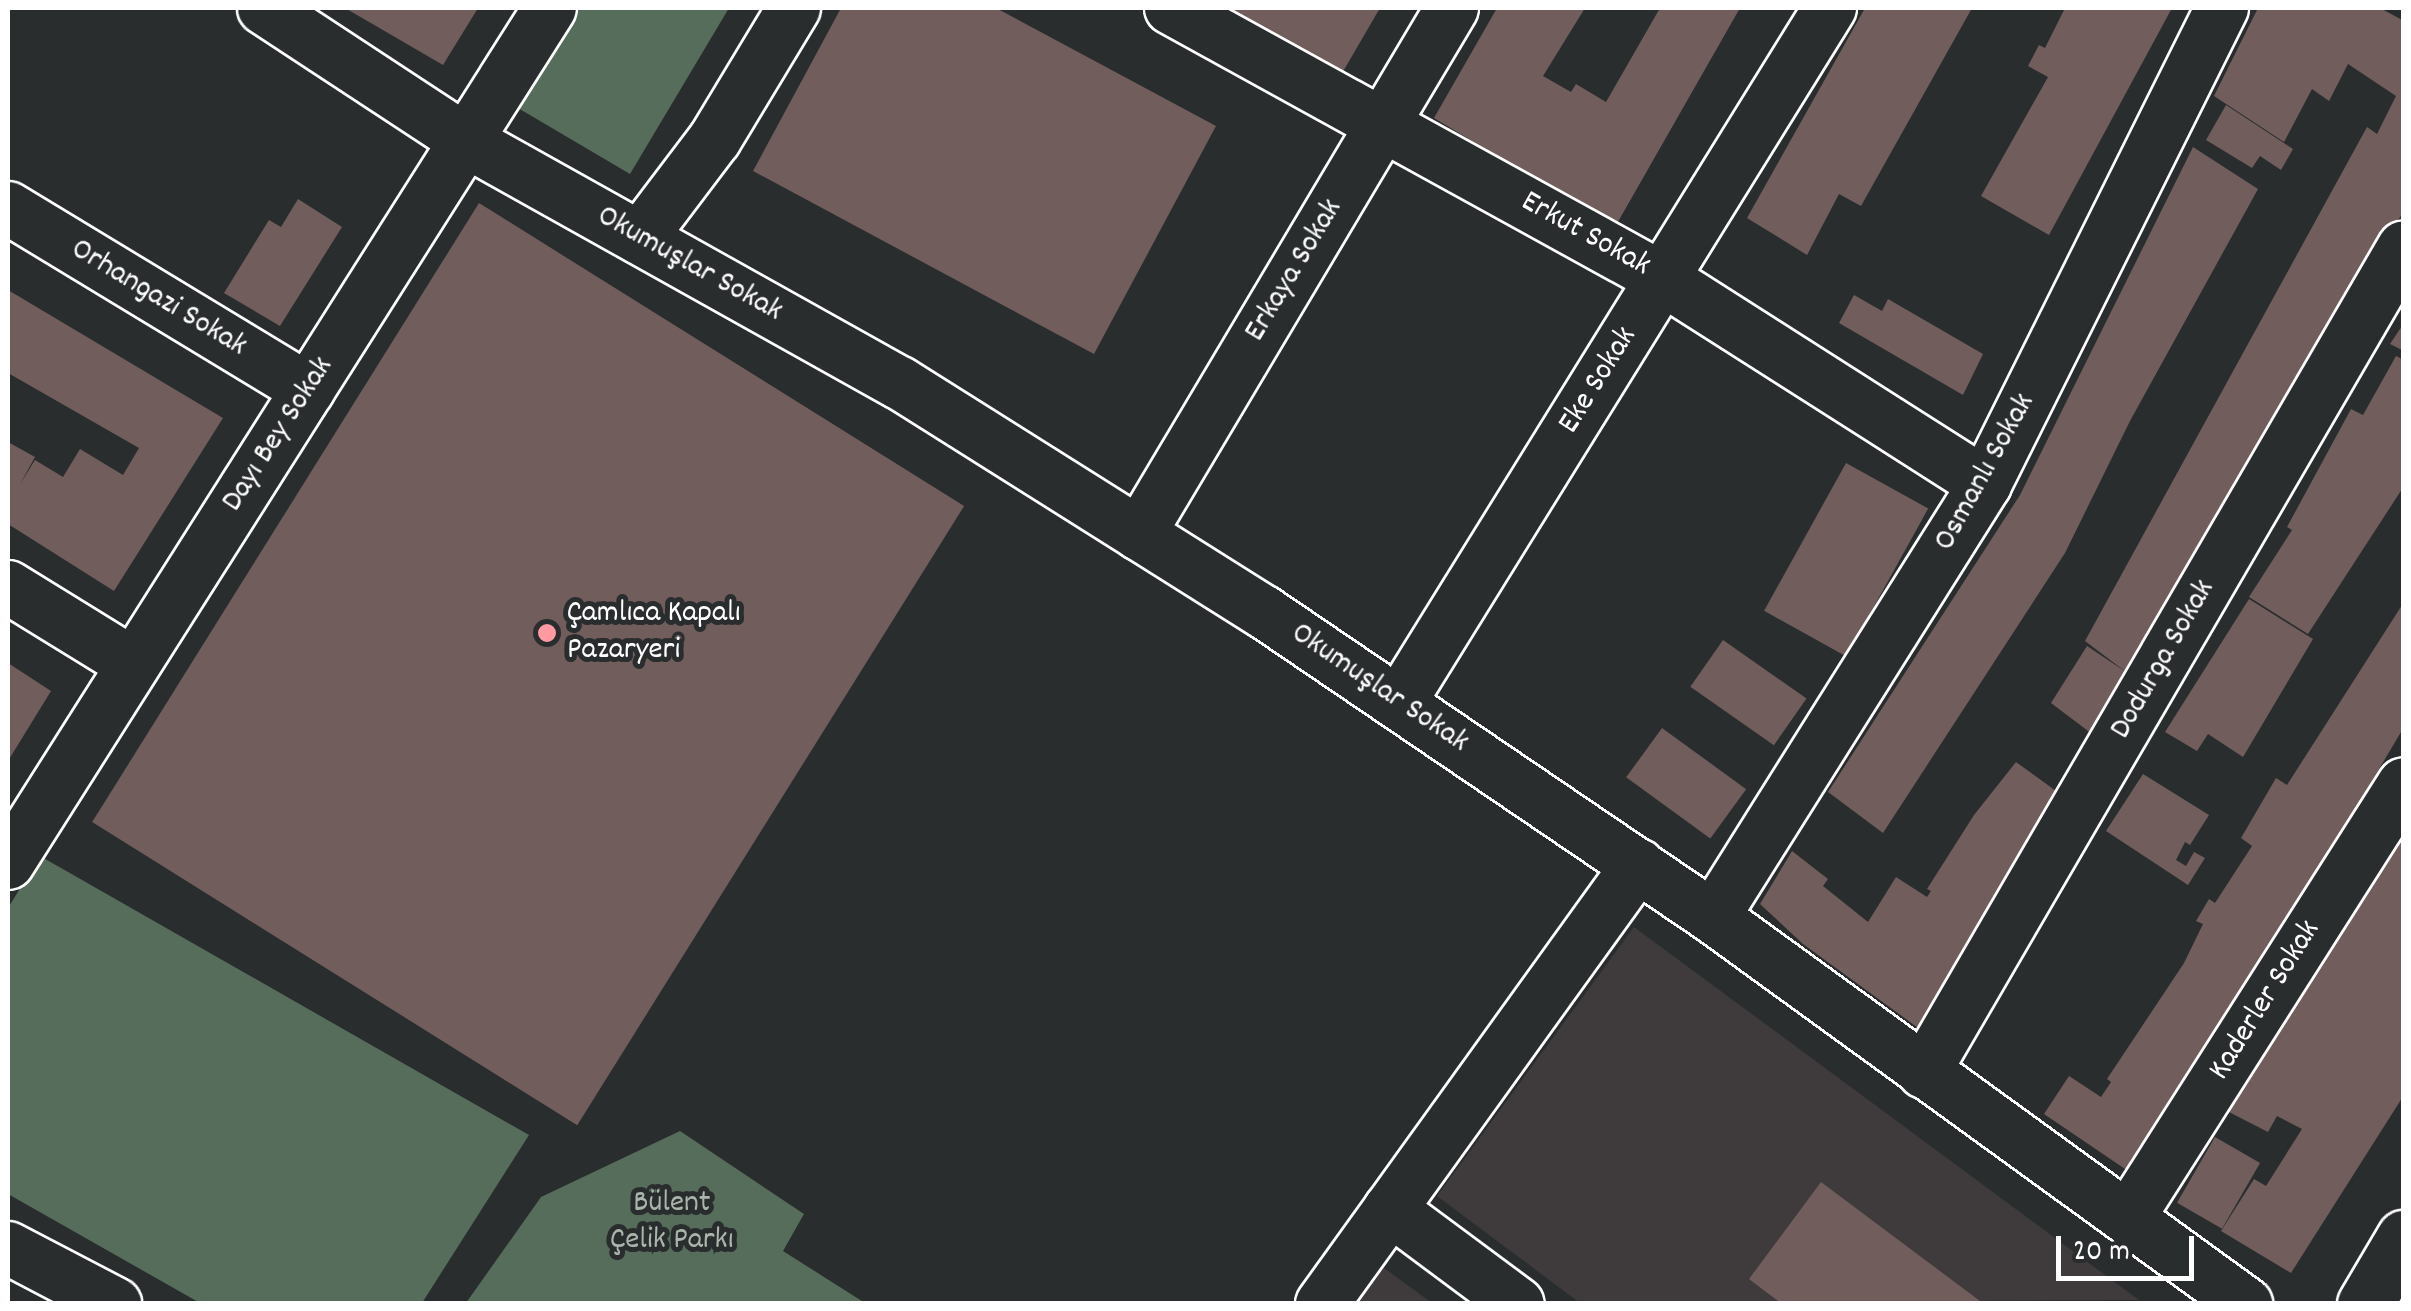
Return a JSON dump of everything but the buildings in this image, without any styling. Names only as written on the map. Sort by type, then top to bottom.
[{"type":"main road","points":[[2365,1304],[2404,1238]]},
{"type":"street","name":"Okumuşlar Sokak","points":[[264,8],[468,142],[900,383],[1399,703],[1713,917],[2246,1304]]},
{"type":"street","name":"Dayı Bey Sokak","points":[[8,863],[550,8]]},
{"type":"street","points":[[640,238],[716,139],[794,8]]},
{"type":"street","name":"Erkut Sokak","points":[[1171,8],[1662,279],[1986,484]]},
{"type":"street","name":"Erkaya Sokak","points":[[1139,534],[1452,8]]},
{"type":"street","name":"Eke Sokak","points":[[1399,703],[1830,8]]},
{"type":"street","name":"Osmanlı Sokak","points":[[1713,917],[1986,484],[2222,8]]},
{"type":"street","name":"Orhangazi Sokak","points":[[8,208],[308,390]]},
{"type":"street","name":"Dodurga Sokak","points":[[1924,1072],[2404,247]]},
{"type":"street","points":[[8,586],[133,664]]},
{"type":"street","name":"Kaderler Sokak","points":[[2128,1218],[2404,784]]},
{"type":"street","points":[[1322,1304],[1638,865]]},
{"type":"street","points":[[1390,1209],[1518,1304]]},
{"type":"street","points":[[8,1248],[60,1291],[115,1304]]},
{"type":"shaded area","points":[[1634,927],[2139,1300],[1580,1303],[1437,1196]]},
{"type":"shaded area","points":[[1380,1265],[1432,1303],[1353,1304]]},
{"type":"green space","points":[[578,8],[729,8],[630,174],[518,108]]},
{"type":"green space","points":[[40,856],[529,1135],[422,1303],[200,1303],[8,1194],[8,908]]},
{"type":"green space","name":"Bülent Çelik Parkı","points":[[680,1131],[804,1214],[783,1251],[865,1303],[466,1303],[541,1197]]},
{"type":"place","name":"Çamlıca Kapalı Pazaryeri","points":[[547,633]]}]
